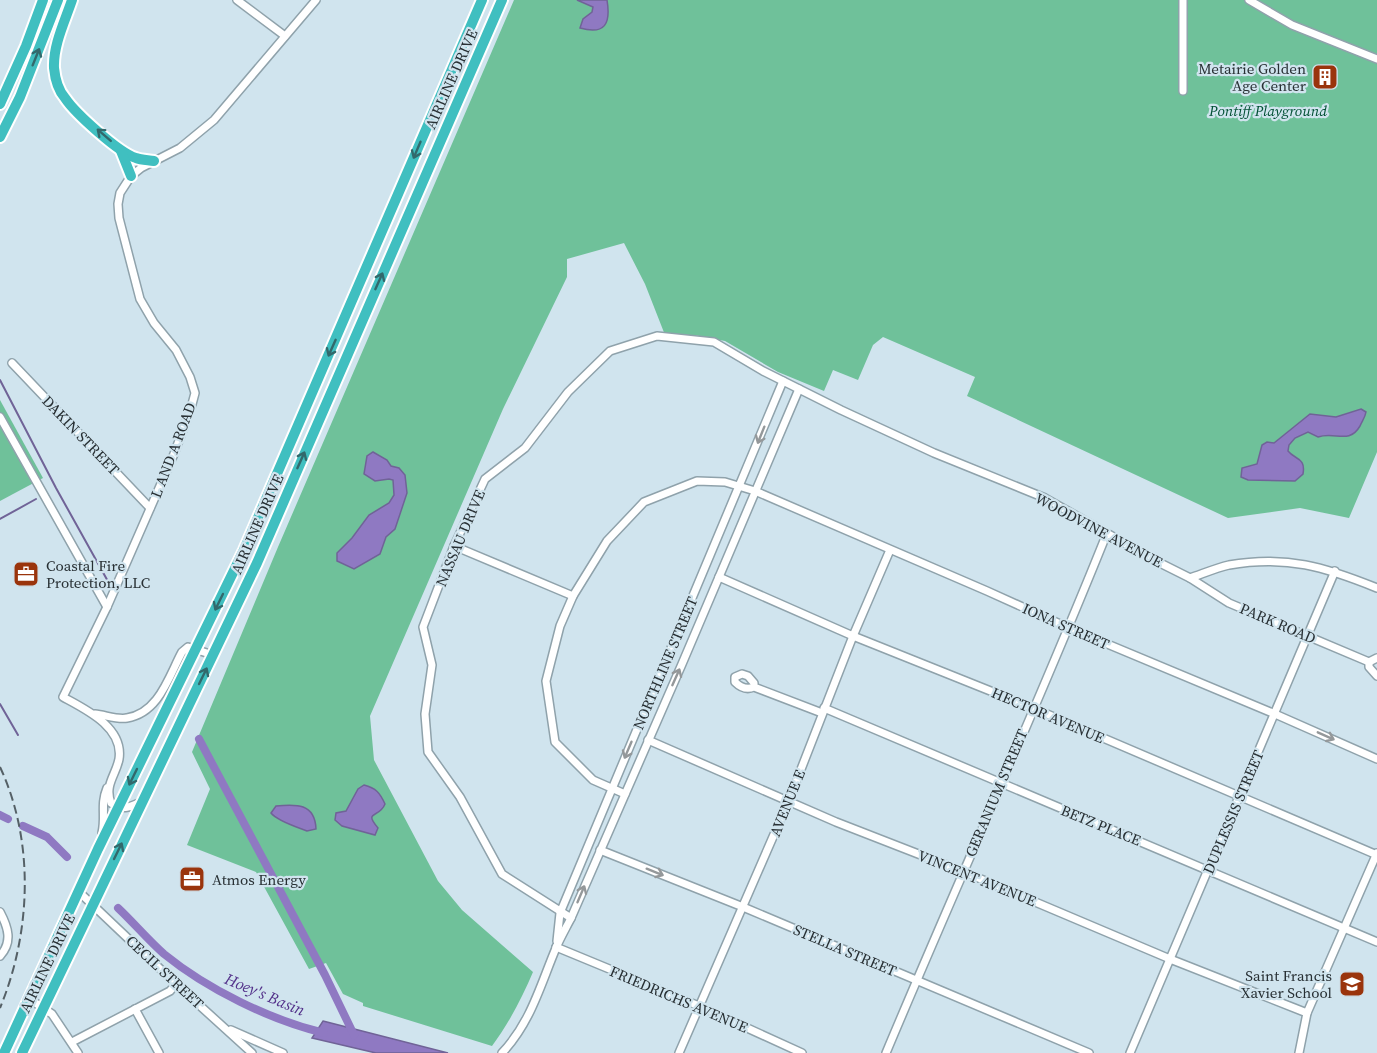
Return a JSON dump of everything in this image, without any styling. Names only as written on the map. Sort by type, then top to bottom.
[{"type":"highway","points":[[0,104],[43,0]]},
{"type":"highway","points":[[0,137],[14,111],[58,0]]},
{"type":"highway","points":[[72,0],[55,56],[57,84],[73,108],[121,150],[135,158],[154,161]]},
{"type":"highway","points":[[482,0],[500,3]]},
{"type":"highway","name":"AIRLINE DRIVE","points":[[4,1053],[118,807],[244,550],[482,0]]},
{"type":"highway","name":"AIRLINE DRIVE","points":[[22,1053],[257,563],[500,3]]},
{"type":"highway","points":[[121,150],[131,176]]},
{"type":"highway","points":[[356,294],[371,300]]},
{"type":"street","points":[[237,0],[285,36]]},
{"type":"street","points":[[131,176],[180,148],[214,120],[316,0]]},
{"type":"street","points":[[1183,0],[1184,91]]},
{"type":"street","points":[[1249,0],[1292,25],[1377,59]]},
{"type":"street","name":"L AND A ROAD","points":[[95,714],[63,698],[107,607],[174,454],[195,393],[190,377],[176,350],[154,323],[140,299],[119,211],[120,193],[131,176]]},
{"type":"street","name":"NASSAU DRIVE","points":[[571,918],[502,874],[460,797],[428,752],[425,714],[432,666],[423,627],[454,546],[485,479],[525,448],[568,392],[610,351],[657,336],[714,342],[799,389]]},
{"type":"street","name":"DAKIN STREET","points":[[12,363],[150,508]]},
{"type":"street","name":"NORTHLINE STREET","points":[[556,947],[560,913],[783,381]]},
{"type":"street","name":"NORTHLINE STREET","points":[[504,1053],[527,1019],[542,987],[556,947],[625,794],[799,389]]},
{"type":"street","name":"WOODVINE AVENUE","points":[[799,389],[934,453],[1045,498],[1190,578]]},
{"type":"street","points":[[0,417],[107,607]]},
{"type":"street","name":"IONA STREET","points":[[625,794],[593,780],[555,742],[546,681],[560,626],[573,596],[607,541],[644,502],[697,481],[725,482],[755,491],[1377,759]]},
{"type":"street","name":"GERANIUM STREET","points":[[886,1053],[962,871],[1069,628],[1107,533]]},
{"type":"street","points":[[454,546],[573,596]]},
{"type":"street","name":"AVENUE E","points":[[679,1053],[789,800],[853,636],[890,550]]},
{"type":"street","points":[[1190,578],[1228,565],[1293,561],[1335,571],[1377,588]]},
{"type":"street","name":"DUPLESSIS STREET","points":[[1130,1053],[1335,571]]},
{"type":"street","name":"HECTOR AVENUE","points":[[719,577],[853,636],[1033,708],[1377,854]]},
{"type":"street","name":"PARK ROAD","points":[[1190,578],[1228,603],[1369,662]]},
{"type":"street","points":[[95,714],[125,719],[147,709],[157,701],[182,651],[188,647],[213,654]]},
{"type":"street","points":[[1377,658],[1369,662],[1369,667],[1377,676]]},
{"type":"street","name":"BETZ PLACE","points":[[754,687],[823,711],[1377,942]]},
{"type":"street","points":[[95,714],[107,726],[117,743],[119,758],[102,802],[104,826],[98,849]]},
{"type":"street","name":"VINCENT AVENUE","points":[[648,740],[836,822],[962,871],[1170,959],[1308,1013]]},
{"type":"street","points":[[108,786],[111,803],[118,807],[128,808],[143,801]]},
{"type":"street","name":"STELLA STREET","points":[[600,850],[743,907],[1089,1053]]},
{"type":"street","points":[[1299,1053],[1308,1013],[1377,854]]},
{"type":"street","name":"CECIL STREET","points":[[78,891],[252,1053]]},
{"type":"street","points":[[0,912],[7,926],[7,945],[0,956]]},
{"type":"street","name":"FRIEDRICHS AVENUE","points":[[556,947],[699,1006],[782,1049],[802,1053]]},
{"type":"street","points":[[72,1042],[170,991],[176,984]]},
{"type":"street","points":[[28,998],[43,1006],[55,1017],[78,1053]]},
{"type":"street","points":[[135,1009],[159,1053]]},
{"type":"street","points":[[226,1028],[284,1053]]},
{"type":"green space","name":"Pontiff Playground","points":[[514,0],[1377,0],[1377,452],[1349,518],[1300,508],[1228,518],[967,396],[975,377],[883,337],[873,345],[858,380],[833,370],[824,391],[778,372],[725,341],[694,335],[665,335],[645,284],[624,243],[567,259],[567,277],[503,409],[370,716],[374,760],[438,881],[462,910],[533,972],[515,1010],[492,1046],[363,1006],[363,1003],[343,994],[326,963],[309,969],[256,872],[187,845],[210,789],[192,752]]},
{"type":"green space","points":[[0,400],[43,478],[0,501]]},
{"type":"shaded area","points":[[577,0],[607,0],[607,21],[601,29],[580,28],[583,19],[592,12],[593,7]]},
{"type":"shaded area","points":[[1361,409],[1366,412],[1365,416],[1356,432],[1351,435],[1318,437],[1308,432],[1295,438],[1289,445],[1288,451],[1303,464],[1304,468],[1303,474],[1295,481],[1248,480],[1241,477],[1242,468],[1257,464],[1262,445],[1267,442],[1274,443],[1310,414],[1336,417]]},
{"type":"shaded area","points":[[373,452],[387,460],[391,466],[399,468],[405,475],[407,493],[395,529],[386,537],[380,554],[354,569],[337,561],[337,553],[352,538],[369,515],[389,503],[394,495],[393,480],[375,481],[364,474],[367,456]]},
{"type":"shaded area","points":[[364,785],[377,792],[385,804],[379,812],[372,816],[378,828],[375,835],[342,826],[335,820],[336,813],[346,811],[358,789]]},
{"type":"shaded area","points":[[276,806],[303,807],[312,814],[316,829],[307,831],[278,819],[271,813]]},
{"type":"shaded area","points":[[323,1021],[448,1053],[376,1053],[312,1038]]},
{"type":"waterway","points":[[0,380],[110,585]]},
{"type":"waterway","points":[[0,519],[36,499]]},
{"type":"waterway","points":[[0,704],[18,735]]},
{"type":"waterway","points":[[199,739],[325,975],[354,1035]]},
{"type":"waterway","points":[[0,815],[8,819]]},
{"type":"waterway","points":[[23,826],[47,837],[67,857]]},
{"type":"waterway","name":"Hoey's Basin","points":[[118,908],[164,954],[219,991],[261,1012],[324,1033]]},
{"type":"railway","points":[[0,767],[19,826],[24,856],[25,888],[18,949],[0,1008]]},
{"type":"place","name":"Metairie Golden Age Center","points":[[1325,77]]},
{"type":"place","name":"Coastal Fire Protection, LLC","points":[[26,574]]},
{"type":"place","name":"Atmos Energy","points":[[192,879]]},
{"type":"place","name":"Saint Francis Xavier School","points":[[1352,984]]}]
